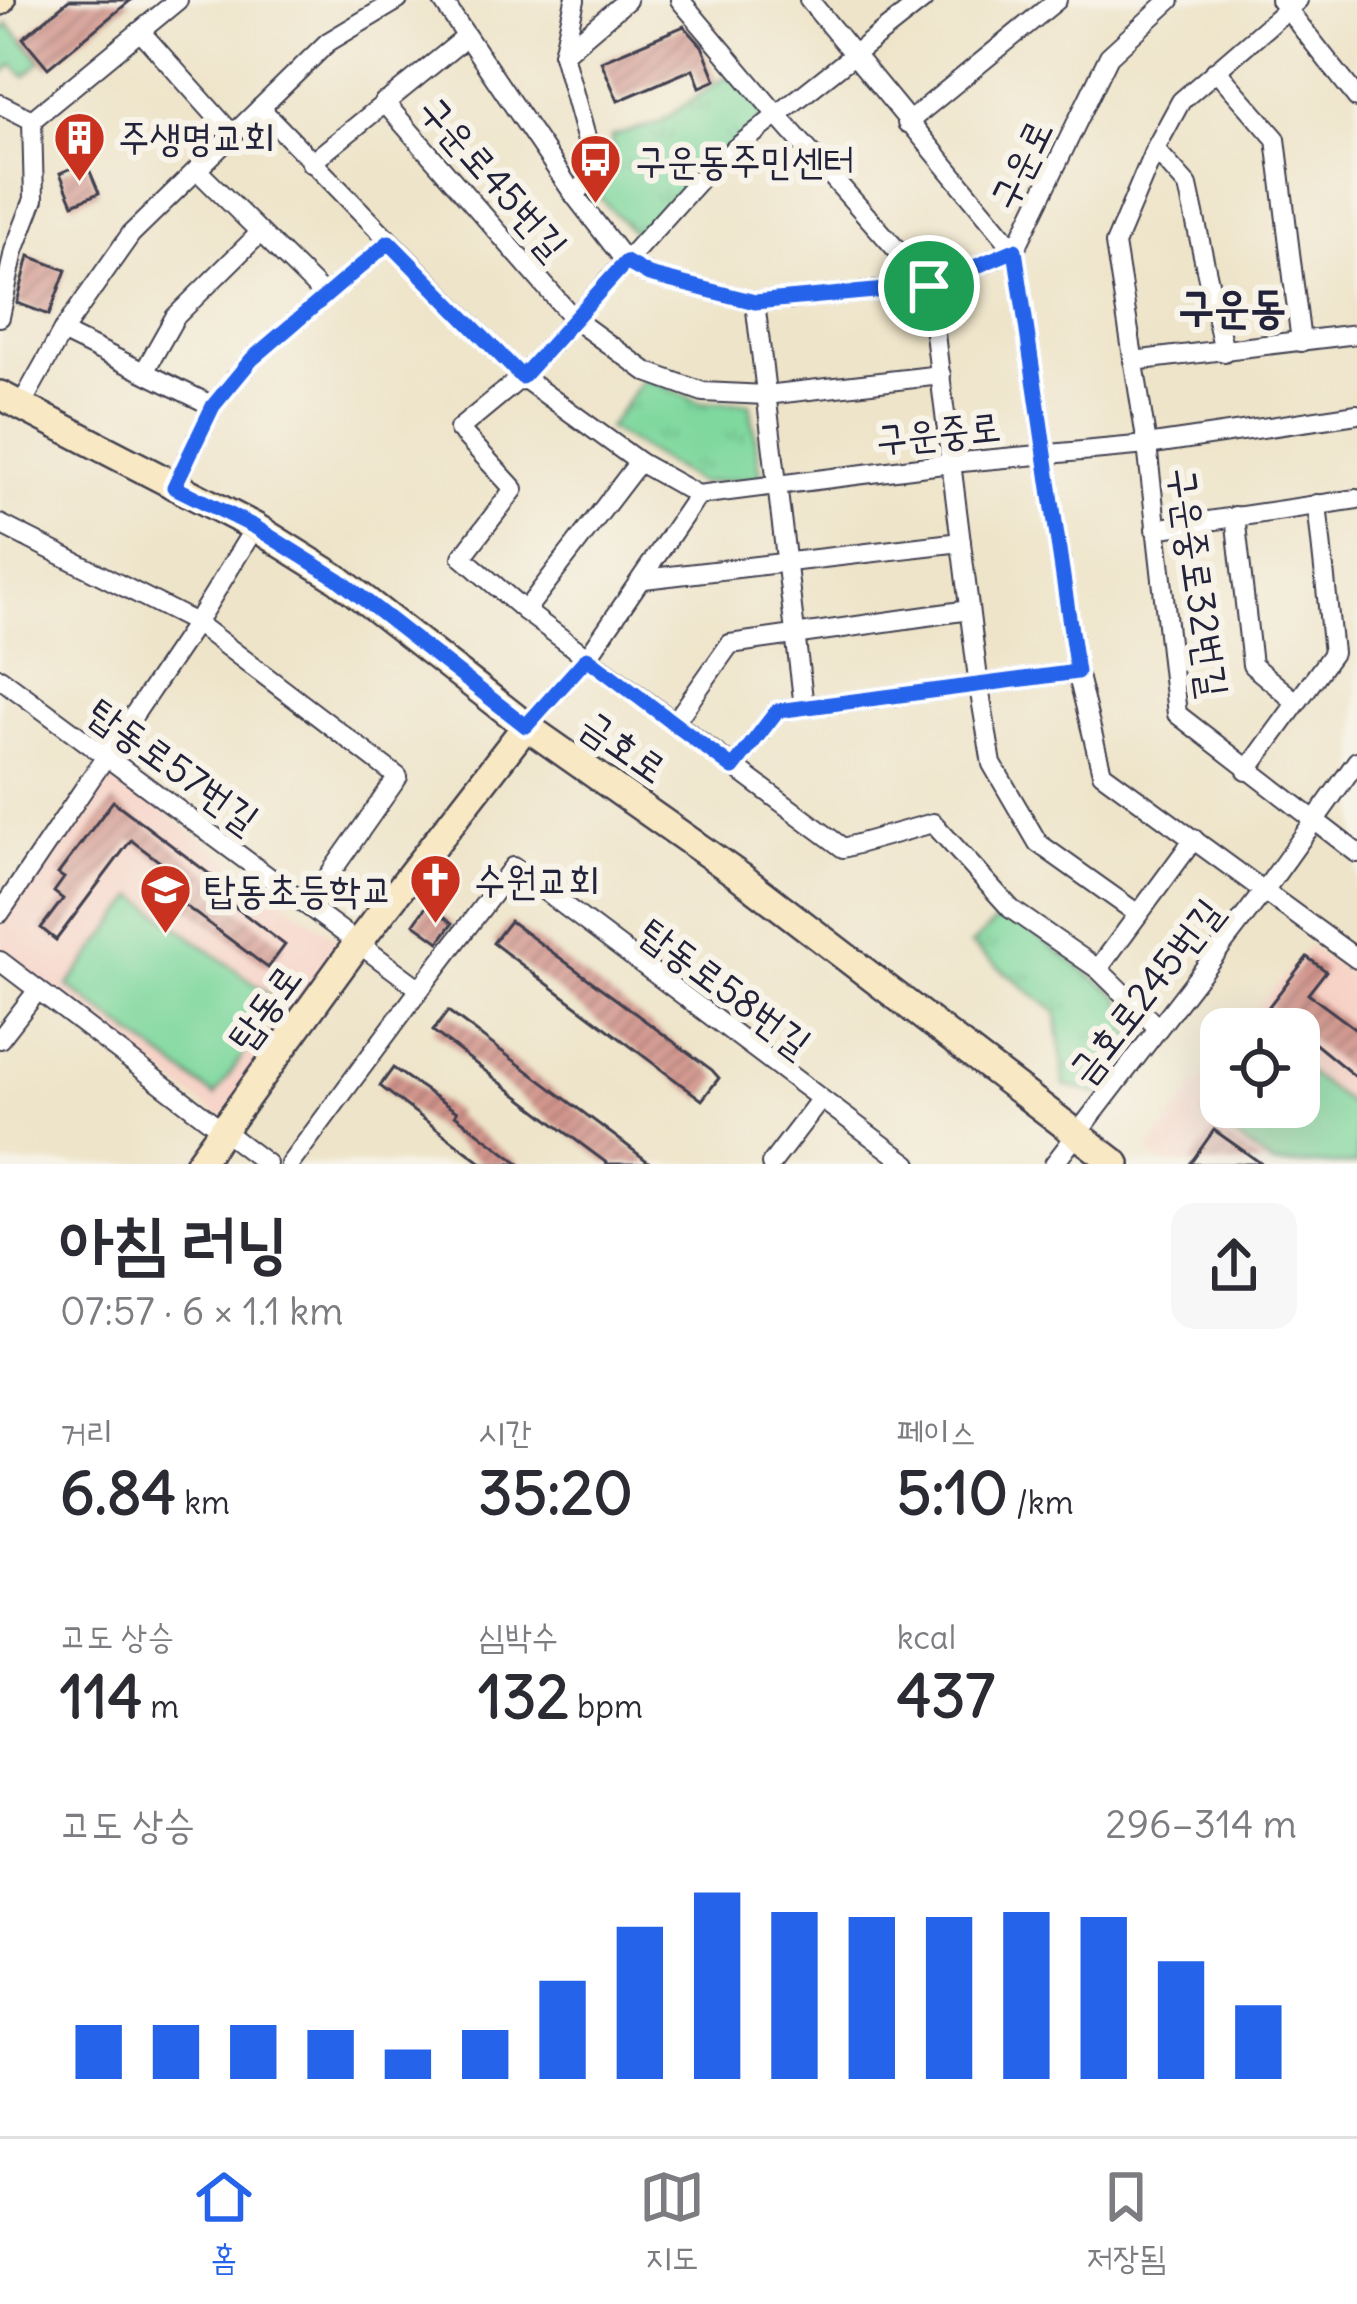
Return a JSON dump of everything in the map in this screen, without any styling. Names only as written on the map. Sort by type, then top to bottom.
[{"type":"street","points":[[32,120],[178,0]]},
{"type":"street","points":[[10,401],[131,234],[328,42],[398,0]]},
{"type":"street","name":"구운로45번길","points":[[442,0],[574,196],[626,262],[649,275],[755,302],[929,286],[1015,250]]},
{"type":"street","points":[[574,0],[562,54],[595,170],[574,196]]},
{"type":"street","points":[[562,54],[627,0]]},
{"type":"street","points":[[680,0],[929,286],[992,764],[1038,843],[1138,914]]},
{"type":"street","points":[[809,0],[1015,250]]},
{"type":"street","name":"구운로45번길","points":[[525,611],[462,557],[514,489],[459,429],[522,377],[708,170],[922,0]]},
{"type":"street","points":[[907,123],[1057,0]]},
{"type":"street","points":[[1289,3],[1357,98]]},
{"type":"street","name":"구운중로32번길","points":[[1289,3],[1180,101],[1115,244],[1147,446],[1177,714],[1357,854]]},
{"type":"street","name":"구운로","points":[[1157,4],[1108,56],[1015,250],[1077,672],[1102,773],[1357,958]]},
{"type":"street","points":[[140,31],[233,135]]},
{"type":"street","name":"구운로45번길","points":[[465,38],[385,102],[574,319],[647,372],[703,392],[766,395],[940,375]]},
{"type":"street","points":[[1216,70],[1276,139],[1301,342]]},
{"type":"street","points":[[311,163],[385,102]]},
{"type":"street","points":[[0,104],[32,120]]},
{"type":"street","points":[[260,108],[522,377],[639,462],[698,494],[587,658],[526,726]]},
{"type":"street","points":[[0,317],[14,251],[34,199],[32,120]]},
{"type":"street","points":[[1155,149],[1187,186],[1224,352]]},
{"type":"street","points":[[196,170],[325,296]]},
{"type":"street","points":[[144,372],[175,317],[260,232]]},
{"type":"street","points":[[174,487],[213,406],[252,359],[389,242]]},
{"type":"street","points":[[755,302],[804,707]]},
{"type":"street","points":[[62,332],[213,406]]},
{"type":"street","points":[[1133,362],[1357,334]]},
{"type":"street","name":"금호로","points":[[10,401],[255,527],[338,579],[526,726],[742,877],[1117,1164]]},
{"type":"street","name":"구운중로","points":[[698,494],[951,463],[1147,446],[1357,414]]},
{"type":"street","points":[[639,462],[525,611],[843,848],[933,823],[1011,909],[1099,969],[1158,1028]]},
{"type":"street","points":[[1155,529],[1357,500]]},
{"type":"street","name":"구운중로32번길","points":[[1246,771],[1333,653],[1317,504]]},
{"type":"street","points":[[1235,516],[1252,665],[1296,703]]},
{"type":"street","points":[[0,524],[196,623],[398,777],[308,904]]},
{"type":"street","points":[[0,913],[196,623],[255,527]]},
{"type":"street","points":[[644,579],[961,542]]},
{"type":"street","points":[[675,722],[730,644],[969,610]]},
{"type":"street","points":[[733,768],[777,711],[1077,672]]},
{"type":"street","name":"탑동로57번길","points":[[0,678],[358,943]]},
{"type":"street","name":"탑동로","points":[[198,1164],[358,943],[526,726]]},
{"type":"street","name":"금호로245번길","points":[[1054,1164],[1264,891],[1357,761]]},
{"type":"street","points":[[1099,969],[1194,838]]},
{"type":"street","name":"탑동로58번길","points":[[290,1164],[513,868],[908,1164]]},
{"type":"street","points":[[358,943],[420,989]]},
{"type":"street","points":[[0,961],[267,1164]]},
{"type":"street","points":[[0,1039],[38,990]]},
{"type":"street","points":[[772,1164],[820,1100]]},
{"type":"shaded area","name":"탑동초등학교","points":[[108,770],[345,946],[221,1118],[0,951],[0,924]]},
{"type":"shaded area","points":[[1309,946],[1357,981],[1357,1164],[1163,1164],[1148,1152],[1200,1083],[1200,1128],[1320,1128],[1320,1008],[1257,1008]]},
{"type":"green space","points":[[8,24],[41,61],[25,76],[13,64],[0,76],[0,33]]},
{"type":"green space","points":[[731,73],[767,114],[637,236],[599,197],[614,160],[611,137],[659,123]]},
{"type":"green space","points":[[644,378],[701,403],[750,403],[761,477],[699,483],[608,428]]},
{"type":"green space","points":[[136,896],[279,1002],[215,1096],[68,986]]},
{"type":"green space","points":[[1005,912],[1120,997],[1135,1047],[1102,1095],[1064,1086],[1057,1013],[971,945]]},
{"type":"green space","points":[[1320,1082],[1357,1109],[1357,1164],[1272,1164],[1224,1128],[1320,1128]]},
{"type":"building","points":[[69,0],[131,0],[48,68],[23,38]]},
{"type":"building","points":[[684,26],[702,46],[716,80],[700,87],[693,69],[618,101],[601,61]]},
{"type":"building","name":"주생명교회","points":[[86,162],[99,193],[73,204],[60,173]]},
{"type":"building","points":[[29,256],[66,270],[49,315],[17,303]]},
{"type":"building","points":[[113,801],[220,882],[214,891],[285,945],[268,968],[156,884],[168,868],[131,840],[56,940],[41,928],[63,899],[54,892],[64,878],[58,874]]},
{"type":"building","points":[[428,904],[453,923],[439,942],[414,924]]},
{"type":"building","points":[[510,921],[712,1070],[719,1078],[702,1100],[493,943]]},
{"type":"building","points":[[1307,957],[1326,971],[1308,994],[1357,1030],[1357,1078],[1320,1048],[1320,1008],[1269,1006]]},
{"type":"building","points":[[448,1011],[651,1164],[608,1164],[561,1129],[433,1031]]},
{"type":"building","points":[[393,1068],[520,1164],[483,1164],[380,1086]]},
{"type":"building","points":[[1214,1130],[1262,1164],[1190,1164]]},
{"type":"place","name":"주생명교회","points":[[79,183]]},
{"type":"place","name":"구운동주민센터","points":[[596,206]]},
{"type":"place","name":"수원교회","points":[[435,926]]},
{"type":"place","name":"탑동초등학교","points":[[165,935]]},
{"type":"district","name":"구운동","points":[[1232,306]]},
{"type":"route","points":[[389,242],[522,377],[626,262],[649,275],[755,302],[929,286],[1015,250],[1077,672],[777,711],[733,768],[587,658],[526,726],[338,579],[255,527],[174,487],[213,406],[252,359],[389,242]]}]
